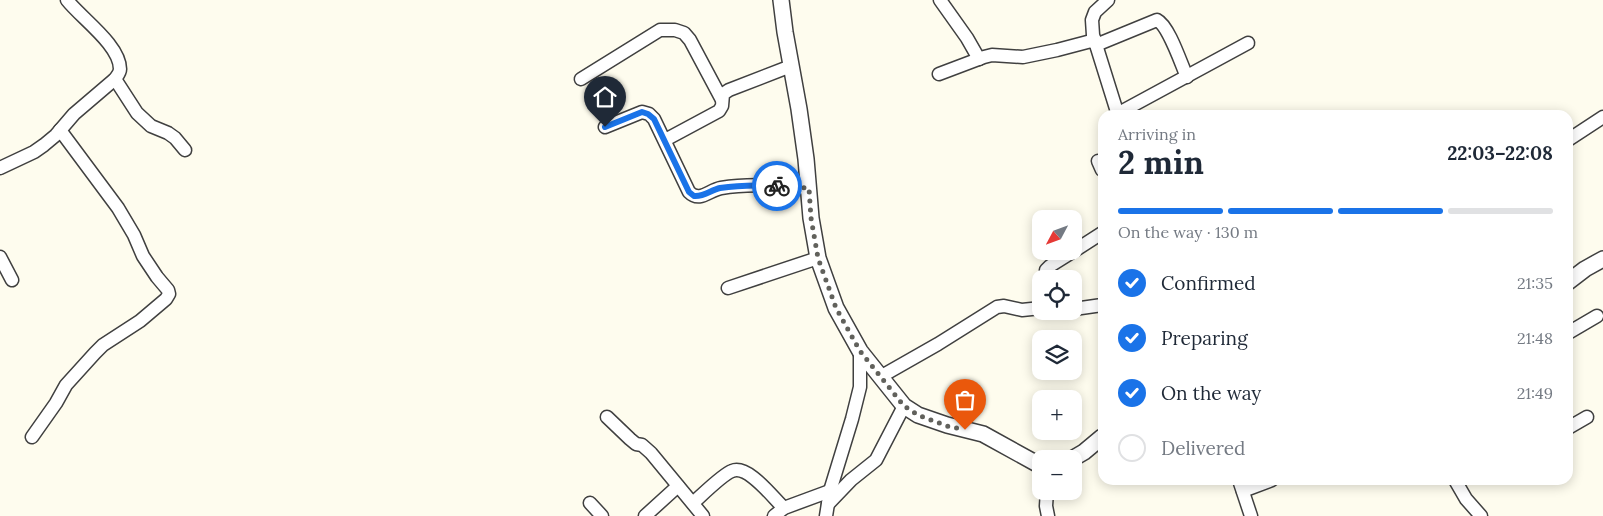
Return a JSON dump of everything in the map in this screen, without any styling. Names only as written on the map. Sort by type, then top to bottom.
[{"type":"street","points":[[0,168],[34,152],[56,135],[74,114],[115,79],[120,72],[115,54],[108,43],[67,0]]},
{"type":"street","points":[[781,0],[799,109],[811,218],[818,258],[836,308],[860,351],[904,406],[918,415],[947,426],[983,434],[1032,461]]},
{"type":"street","points":[[940,0],[967,38],[979,59]]},
{"type":"street","points":[[1108,0],[1095,12],[1092,20],[1096,42],[1117,110]]},
{"type":"street","points":[[939,74],[992,56],[1023,57],[1096,42],[1157,20],[1161,22],[1167,31],[1187,77]]},
{"type":"street","points":[[581,79],[660,30],[675,30],[684,33],[690,40],[722,100]]},
{"type":"street","points":[[1125,110],[1248,43]]},
{"type":"street","points":[[665,140],[712,115],[722,106],[723,94],[729,90],[791,66]]},
{"type":"street","points":[[115,79],[137,113],[151,126],[175,138],[186,150]]},
{"type":"street","points":[[605,127],[642,112],[648,114],[654,119],[689,192],[694,196],[699,197],[717,189],[734,186],[761,185],[809,188]]},
{"type":"street","points":[[1573,137],[1603,117]]},
{"type":"street","points":[[32,437],[66,385],[95,354],[110,340],[140,321],[169,294],[143,256],[134,235],[118,208],[60,130]]},
{"type":"street","points":[[1082,246],[1098,236]]},
{"type":"street","points":[[0,257],[12,280]]},
{"type":"street","points":[[728,288],[818,258]]},
{"type":"street","points":[[1046,270],[1060,260]]},
{"type":"street","points":[[1573,278],[1585,269],[1603,260]]},
{"type":"street","points":[[880,377],[938,344],[997,306],[1022,310],[1032,309]]},
{"type":"street","points":[[1082,308],[1098,306]]},
{"type":"street","points":[[1573,330],[1597,316]]},
{"type":"street","points":[[827,510],[830,491],[860,387],[860,351]]},
{"type":"street","points":[[827,510],[851,480],[876,460],[904,406]]},
{"type":"street","points":[[607,417],[630,440],[642,445],[651,453],[703,516]]},
{"type":"street","points":[[1573,425],[1587,417]]},
{"type":"street","points":[[1082,453],[1098,440]]},
{"type":"street","points":[[693,503],[731,471],[742,470],[751,474],[779,512],[830,491]]},
{"type":"street","points":[[1458,485],[1481,516]]},
{"type":"street","points":[[645,516],[678,486]]},
{"type":"street","points":[[1241,486],[1251,516]]},
{"type":"street","points":[[1046,500],[1048,516]]},
{"type":"street","points":[[590,503],[602,516]]},
{"type":"way so far","points":[[777,186],[809,188],[811,218],[818,258],[836,308],[860,351],[904,406],[918,415],[947,426],[965,430]]},
{"type":"route","points":[[605,127],[642,112],[648,114],[654,119],[689,192],[694,196],[699,197],[717,189],[734,186],[777,186]]}]
